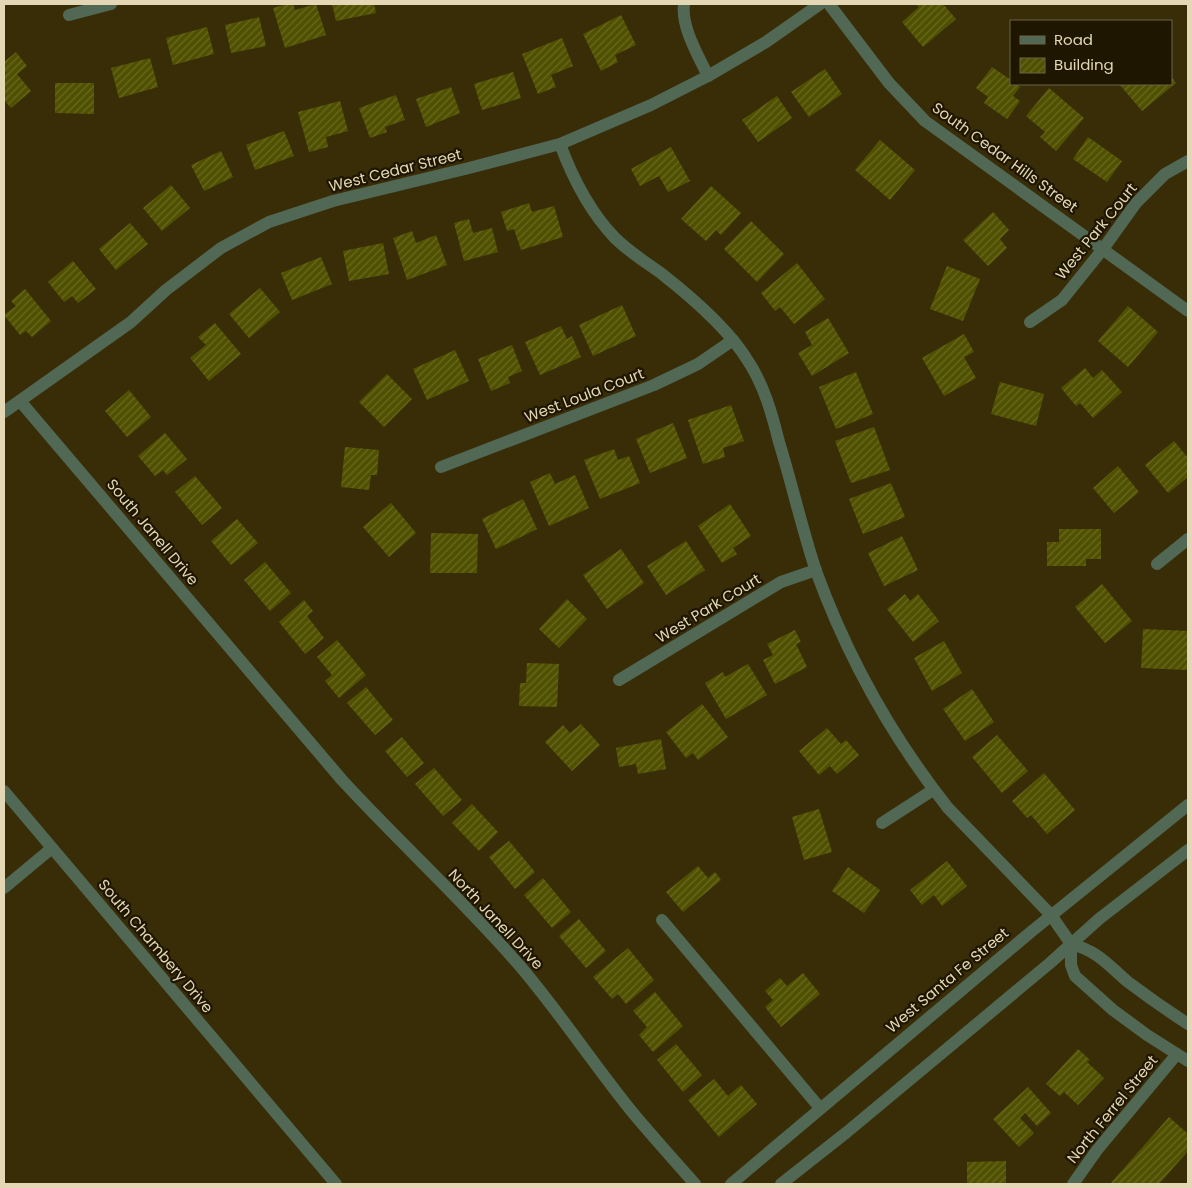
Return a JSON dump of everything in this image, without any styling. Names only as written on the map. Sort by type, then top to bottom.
[{"type":"street","points":[[69,15],[111,4]]},
{"type":"street","points":[[684,4],[683,10],[690,38],[708,76]]},
{"type":"street","name":"West Cedar Street","points":[[4,412],[131,322],[166,290],[221,248],[269,222],[333,201],[560,144],[651,105],[708,76],[766,42],[820,4]]},
{"type":"street","name":"South Cedar Hills Street","points":[[829,4],[889,83],[926,121],[1188,311]]},
{"type":"street","points":[[560,144],[572,176],[590,208],[616,239],[676,284],[733,340],[749,362],[770,407],[816,570],[851,655],[908,755],[948,808],[1051,915],[1071,944],[1071,964],[1075,976],[1113,1010],[1183,1058]]},
{"type":"street","name":"West Park Court","points":[[1030,322],[1062,300],[1103,249],[1136,203],[1166,174],[1188,161]]},
{"type":"street","name":"West Loula Court","points":[[441,467],[654,385],[698,364],[733,340]]},
{"type":"street","name":"South Janell Drive","points":[[20,401],[262,685]]},
{"type":"street","points":[[1157,564],[1188,539]]},
{"type":"street","name":"West Park Court","points":[[619,680],[781,582],[816,570]]},
{"type":"street","name":"North Janell Drive","points":[[262,685],[379,820],[520,966],[633,1112],[695,1184]]},
{"type":"street","name":"South Chambery Drive","points":[[4,790],[336,1184]]},
{"type":"street","points":[[882,823],[933,790]]},
{"type":"street","name":"West Santa Fe Street","points":[[731,1184],[1051,915],[1188,806]]},
{"type":"street","points":[[4,888],[52,848]]},
{"type":"street","points":[[781,1184],[847,1132],[1099,919],[1188,850]]},
{"type":"street","points":[[662,920],[820,1108]]},
{"type":"street","points":[[1071,944],[1096,953],[1164,1009],[1188,1024]]},
{"type":"street","name":"North Ferrel Street","points":[[1073,1184],[1097,1150],[1183,1058]]},
{"type":"building","points":[[293,4],[295,10],[316,4],[326,35],[285,48],[273,8]]},
{"type":"building","points":[[332,4],[374,4],[376,13],[336,21]]},
{"type":"building","points":[[916,4],[943,4],[956,19],[923,47],[902,22],[919,7]]},
{"type":"building","points":[[621,15],[636,45],[615,55],[618,62],[601,71],[583,34]]},
{"type":"building","points":[[259,17],[266,46],[231,53],[225,25]]},
{"type":"building","points":[[207,27],[214,54],[173,65],[166,38]]},
{"type":"building","points":[[562,38],[573,66],[551,75],[556,87],[538,94],[522,54]]},
{"type":"building","points":[[16,52],[27,66],[17,74],[31,91],[11,108],[4,100],[4,75],[6,73],[4,71],[4,62]]},
{"type":"building","points":[[150,58],[158,87],[119,98],[111,68]]},
{"type":"building","points":[[992,67],[1010,79],[1010,85],[1020,87],[1013,96],[1020,101],[1007,119],[984,103],[988,97],[976,88]]},
{"type":"building","points":[[825,69],[842,94],[809,117],[791,92]]},
{"type":"building","points":[[513,72],[521,98],[482,110],[474,84]]},
{"type":"building","points":[[1172,77],[1176,83],[1142,111],[1120,85],[1172,85]]},
{"type":"building","points":[[55,83],[94,83],[94,114],[55,113]]},
{"type":"building","points":[[451,87],[460,113],[426,127],[416,99]]},
{"type":"building","points":[[1049,88],[1084,118],[1056,151],[1040,137],[1045,132],[1026,116]]},
{"type":"building","points":[[396,95],[405,120],[385,127],[387,132],[370,138],[359,108]]},
{"type":"building","points":[[777,96],[792,118],[758,142],[742,120]]},
{"type":"building","points":[[340,101],[348,131],[326,137],[328,147],[309,152],[298,112]]},
{"type":"building","points":[[284,131],[294,156],[255,170],[246,145]]},
{"type":"building","points":[[1088,137],[1122,161],[1107,182],[1073,159]]},
{"type":"building","points":[[880,140],[915,170],[890,200],[855,170]]},
{"type":"building","points":[[671,147],[690,181],[668,192],[659,176],[640,186],[631,169]]},
{"type":"building","points":[[221,151],[233,177],[204,191],[191,165]]},
{"type":"building","points":[[171,185],[190,208],[162,231],[143,208]]},
{"type":"building","points":[[711,186],[741,213],[721,235],[716,230],[706,241],[681,219]]},
{"type":"building","points":[[529,203],[532,212],[554,206],[563,237],[521,250],[514,229],[507,231],[501,212]]},
{"type":"building","points":[[993,212],[1009,230],[1000,239],[1007,248],[988,266],[963,240]]},
{"type":"building","points":[[469,219],[473,233],[492,228],[498,252],[464,261],[454,223]]},
{"type":"building","points":[[751,221],[784,254],[757,282],[724,249]]},
{"type":"building","points":[[130,223],[148,244],[116,270],[99,249]]},
{"type":"building","points":[[412,231],[416,243],[436,235],[447,265],[407,280],[393,238]]},
{"type":"building","points":[[383,243],[389,274],[349,281],[343,251]]},
{"type":"building","points":[[321,257],[332,284],[292,300],[281,273]]},
{"type":"building","points":[[73,261],[96,289],[78,303],[72,296],[64,302],[48,282]]},
{"type":"building","points":[[797,263],[825,299],[794,324],[780,307],[775,311],[761,293]]},
{"type":"building","points":[[947,266],[980,279],[963,321],[930,309]]},
{"type":"building","points":[[260,288],[280,312],[249,338],[229,314]]},
{"type":"building","points":[[25,289],[51,321],[32,337],[26,331],[20,335],[4,315],[16,306],[11,301]]},
{"type":"building","points":[[622,305],[636,336],[593,356],[579,325]]},
{"type":"building","points":[[1128,306],[1158,332],[1128,367],[1098,341]]},
{"type":"building","points":[[828,318],[849,353],[812,376],[798,353],[812,345],[805,332]]},
{"type":"building","points":[[215,323],[241,354],[209,381],[190,358],[206,345],[198,337]]},
{"type":"building","points":[[561,326],[567,339],[572,336],[581,357],[540,375],[525,342]]},
{"type":"building","points":[[964,334],[974,352],[964,357],[976,378],[944,396],[922,358]]},
{"type":"building","points":[[512,345],[522,371],[508,377],[510,383],[491,391],[478,359]]},
{"type":"building","points":[[455,350],[469,381],[427,400],[413,369]]},
{"type":"building","points":[[1085,368],[1093,378],[1102,370],[1122,392],[1093,418],[1080,403],[1076,406],[1061,388]]},
{"type":"building","points":[[856,372],[873,414],[836,429],[819,387]]},
{"type":"building","points":[[387,374],[412,399],[384,427],[359,402]]},
{"type":"building","points":[[1000,382],[1044,394],[1036,426],[991,414]]},
{"type":"building","points":[[129,390],[151,417],[127,437],[105,411]]},
{"type":"building","points":[[731,405],[744,441],[723,448],[725,457],[703,464],[688,420]]},
{"type":"building","points":[[673,423],[687,458],[650,473],[636,439]]},
{"type":"building","points":[[874,427],[890,470],[851,483],[835,441]]},
{"type":"building","points":[[165,433],[187,459],[167,475],[163,470],[155,476],[138,456]]},
{"type":"building","points":[[1174,441],[1188,458],[1188,477],[1168,493],[1145,465]]},
{"type":"building","points":[[345,447],[379,450],[377,475],[371,475],[369,490],[341,487]]},
{"type":"building","points":[[614,449],[618,460],[629,456],[640,483],[600,499],[584,460]]},
{"type":"building","points":[[1118,466],[1139,492],[1114,513],[1093,488]]},
{"type":"building","points":[[550,473],[555,484],[575,475],[589,508],[549,526],[530,482]]},
{"type":"building","points":[[195,476],[222,508],[202,525],[175,492]]},
{"type":"building","points":[[891,483],[905,517],[863,534],[849,499]]},
{"type":"building","points":[[523,499],[537,529],[496,549],[482,519]]},
{"type":"building","points":[[391,503],[416,533],[389,557],[363,527]]},
{"type":"building","points":[[730,504],[751,536],[733,548],[737,554],[722,563],[698,526]]},
{"type":"building","points":[[237,519],[258,543],[231,565],[211,541]]},
{"type":"building","points":[[1059,529],[1101,529],[1101,559],[1086,559],[1086,566],[1047,566],[1047,542],[1059,542]]},
{"type":"building","points":[[431,533],[478,534],[477,573],[430,573]]},
{"type":"building","points":[[902,536],[918,570],[884,586],[868,553]]},
{"type":"building","points":[[686,541],[705,570],[666,595],[647,566]]},
{"type":"building","points":[[621,549],[644,583],[607,609],[583,575]]},
{"type":"building","points":[[265,562],[291,593],[270,611],[244,580]]},
{"type":"building","points":[[1102,584],[1132,621],[1105,643],[1075,607]]},
{"type":"building","points":[[905,594],[910,601],[918,594],[939,621],[913,642],[887,609]]},
{"type":"building","points":[[567,599],[587,619],[559,648],[539,629]]},
{"type":"building","points":[[304,600],[313,611],[307,616],[324,638],[305,654],[279,622]]},
{"type":"building","points":[[1143,629],[1188,631],[1187,670],[1141,668]]},
{"type":"building","points":[[795,630],[801,642],[796,644],[807,667],[775,684],[763,660],[773,655],[767,644]]},
{"type":"building","points":[[337,640],[366,675],[339,698],[325,681],[332,675],[317,657]]},
{"type":"building","points":[[944,641],[962,673],[932,691],[914,658]]},
{"type":"building","points":[[527,663],[559,664],[557,707],[519,706],[520,683],[526,683]]},
{"type":"building","points":[[748,664],[767,695],[726,719],[705,683],[723,672],[725,677]]},
{"type":"building","points":[[366,687],[393,720],[375,735],[347,703]]},
{"type":"building","points":[[972,689],[994,722],[965,741],[943,709]]},
{"type":"building","points":[[702,704],[728,737],[698,760],[693,753],[686,758],[666,732]]},
{"type":"building","points":[[581,724],[600,745],[572,771],[545,742],[563,725],[570,733]]},
{"type":"building","points":[[827,728],[841,744],[846,740],[859,755],[837,774],[830,766],[819,775],[799,751]]},
{"type":"building","points":[[997,735],[1028,771],[1002,793],[972,757]]},
{"type":"building","points":[[402,737],[424,763],[407,777],[385,751]]},
{"type":"building","points":[[661,739],[666,769],[638,774],[636,764],[619,767],[616,748]]},
{"type":"building","points":[[434,768],[462,800],[443,816],[415,784]]},
{"type":"building","points":[[1044,773],[1075,810],[1047,834],[1031,815],[1027,818],[1012,801]]},
{"type":"building","points":[[472,804],[498,832],[479,851],[452,823]]},
{"type":"building","points":[[819,809],[832,852],[804,860],[792,817]]},
{"type":"building","points":[[509,841],[535,872],[515,889],[489,857]]},
{"type":"building","points":[[947,861],[967,886],[942,906],[934,895],[922,905],[910,890]]},
{"type":"building","points":[[698,866],[708,878],[715,872],[721,880],[683,912],[666,892]]},
{"type":"building","points":[[848,867],[880,890],[864,913],[832,891]]},
{"type":"building","points":[[543,878],[571,912],[552,928],[524,895]]},
{"type":"building","points":[[579,919],[606,951],[586,968],[559,936]]},
{"type":"building","points":[[628,948],[654,980],[626,1004],[618,994],[612,999],[593,977]]},
{"type":"building","points":[[803,973],[820,994],[781,1027],[765,1007],[773,1000],[765,991],[780,978],[787,986]]},
{"type":"building","points":[[655,992],[683,1026],[653,1052],[639,1035],[647,1027],[633,1011]]},
{"type":"building","points":[[676,1044],[702,1075],[683,1092],[657,1060]]},
{"type":"building","points":[[1078,1049],[1090,1060],[1087,1062],[1104,1078],[1078,1105],[1064,1092],[1060,1096],[1046,1084]]},
{"type":"building","points":[[714,1079],[728,1096],[741,1085],[757,1104],[719,1137],[688,1100]]},
{"type":"building","points":[[1028,1087],[1051,1113],[1037,1126],[1025,1113],[1020,1118],[1034,1133],[1019,1147],[993,1119]]},
{"type":"building","points":[[1169,1117],[1188,1134],[1188,1151],[1159,1184],[1110,1184]]},
{"type":"building","points":[[1006,1161],[1006,1184],[967,1184],[967,1162]]}]
